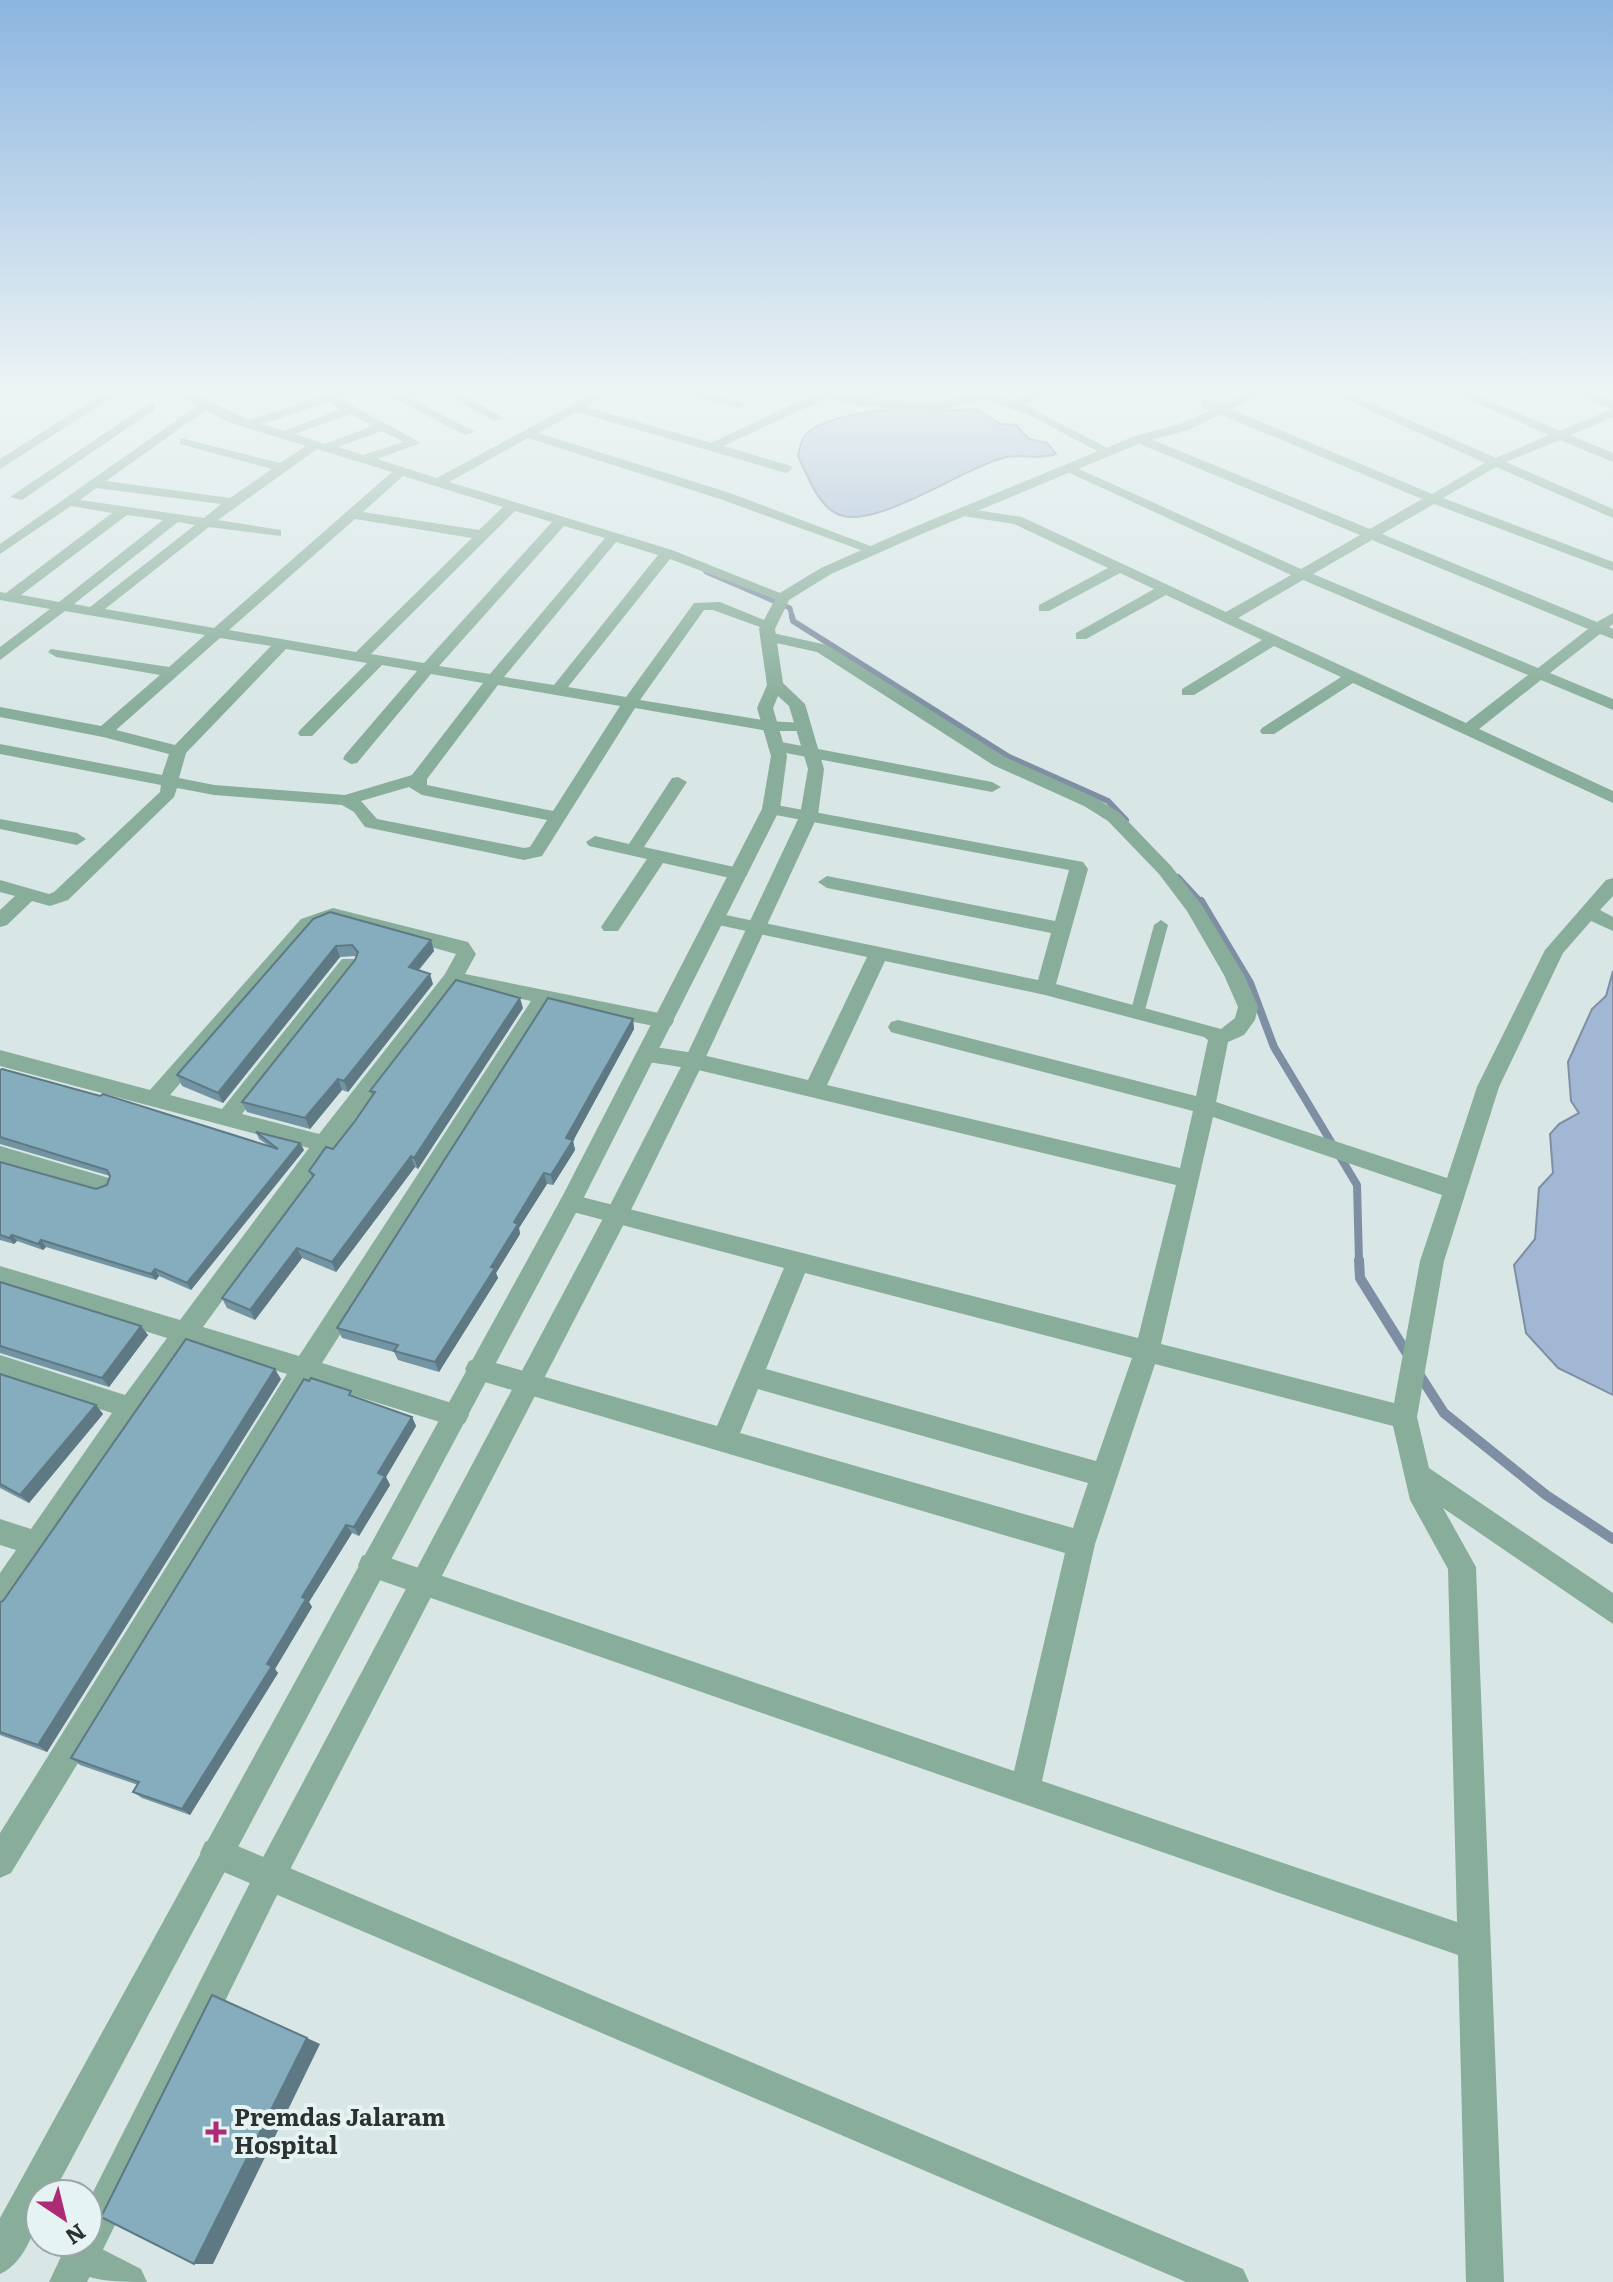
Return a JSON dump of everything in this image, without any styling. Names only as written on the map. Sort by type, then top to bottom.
[{"type":"street","points":[[0,550],[76,496]]},
{"type":"street","points":[[191,496],[233,502]]},
{"type":"street","points":[[92,612],[241,496]]},
{"type":"street","points":[[104,732],[371,496]]},
{"type":"street","points":[[481,496],[667,553],[782,599]]},
{"type":"street","points":[[726,496],[874,550]]},
{"type":"street","points":[[0,2255],[570,1203],[771,809],[779,756],[765,708],[775,685],[768,628],[782,599],[799,585],[1001,496]]},
{"type":"street","points":[[1006,496],[1017,520]]},
{"type":"street","points":[[1128,496],[1301,574],[1613,705]]},
{"type":"street","points":[[1280,496],[1368,536],[1606,631]]},
{"type":"street","points":[[1428,496],[1613,567]]},
{"type":"street","points":[[1225,619],[1434,496]]},
{"type":"street","points":[[1572,496],[1613,514]]},
{"type":"street","points":[[68,502],[276,533]]},
{"type":"street","points":[[359,657],[512,506]]},
{"type":"street","points":[[4,597],[123,511]]},
{"type":"street","points":[[963,512],[1017,520],[1613,798]]},
{"type":"street","points":[[350,514],[482,535]]},
{"type":"street","points":[[0,655],[176,517]]},
{"type":"street","points":[[351,759],[562,519]]},
{"type":"street","points":[[0,749],[170,783],[238,793],[346,800],[418,779],[494,679],[613,537]]},
{"type":"street","points":[[558,690],[667,553]]},
{"type":"street","points":[[1044,608],[1119,568]]},
{"type":"street","points":[[1081,636],[1164,590]]},
{"type":"street","points":[[4,597],[630,703],[772,736],[808,740],[992,787]]},
{"type":"street","points":[[346,800],[360,808],[371,823],[524,854],[536,852],[630,703],[699,606],[715,605],[822,648],[999,761],[1090,802],[1114,817],[1175,883],[1234,975],[1248,1007],[1245,1020],[1237,1030],[1219,1038]]},
{"type":"street","points":[[1467,730],[1606,631],[1613,617]]},
{"type":"street","points":[[1188,692],[1273,640]]},
{"type":"street","points":[[0,886],[50,900],[61,896],[168,793],[172,765],[179,751],[282,644]]},
{"type":"street","points":[[56,652],[172,672]]},
{"type":"street","points":[[306,733],[378,660]]},
{"type":"street","points":[[1268,731],[1351,677]]},
{"type":"street","points":[[104,2210],[270,1876],[616,1216],[694,1061],[809,815],[816,769],[797,704],[775,685]]},
{"type":"street","points":[[0,712],[104,732],[179,751]]},
{"type":"street","points":[[772,736],[808,740]]},
{"type":"street","points":[[418,779],[418,787],[430,793],[558,817]]},
{"type":"street","points":[[633,851],[678,782]]},
{"type":"street","points":[[771,809],[1077,866],[1079,869],[1045,988]]},
{"type":"street","points":[[0,824],[77,839]]},
{"type":"street","points":[[595,842],[739,874]]},
{"type":"street","points":[[611,927],[658,856]]},
{"type":"street","points":[[827,882],[1061,929]]},
{"type":"street","points":[[1485,2282],[1462,1567],[1423,1500],[1404,1417],[1432,1261],[1495,1073],[1555,950],[1601,918],[1613,884]]},
{"type":"street","points":[[0,921],[29,894]]},
{"type":"street","points":[[0,1597],[130,1408],[324,1144],[453,978],[466,954],[461,947],[333,914],[316,918],[308,923],[155,1098]]},
{"type":"street","points":[[716,919],[1138,1010],[1211,1031],[1219,1038]]},
{"type":"street","points":[[813,1091],[879,952]]},
{"type":"street","points":[[228,1117],[349,964]]},
{"type":"street","points":[[453,978],[664,1021]]},
{"type":"street","points":[[0,1862],[305,1368],[544,997]]},
{"type":"street","points":[[898,1027],[1204,1106],[1455,1190]]},
{"type":"street","points":[[1025,1790],[1081,1544],[1147,1350],[1189,1179],[1219,1038]]},
{"type":"street","points":[[648,1054],[694,1061],[1189,1179]]},
{"type":"street","points":[[0,1058],[324,1144]]},
{"type":"street","points":[[0,1155],[101,1184]]},
{"type":"street","points":[[570,1203],[1404,1417]]},
{"type":"street","points":[[724,1440],[798,1262]]},
{"type":"street","points":[[0,1276],[456,1415]]},
{"type":"street","points":[[0,1366],[130,1408]]},
{"type":"street","points":[[478,1369],[1081,1544]]},
{"type":"street","points":[[751,1376],[1104,1475]]},
{"type":"street","points":[[1418,1476],[1613,1610]]},
{"type":"street","points":[[0,1532],[38,1544]]},
{"type":"street","points":[[372,1565],[1473,1944]]},
{"type":"street","points":[[216,1853],[1230,2282]]},
{"type":"street","points":[[85,2258],[128,2282]]},
{"type":"lane","points":[[1138,1010],[1161,925]]},
{"type":"water","points":[[819,496],[916,496],[876,513],[856,517],[840,515],[826,506]]},
{"type":"water","points":[[1613,971],[1613,1395],[1558,1368],[1526,1333],[1514,1265],[1535,1239],[1539,1188],[1553,1173],[1550,1134],[1559,1124],[1579,1113],[1571,1101],[1568,1062],[1592,1009],[1606,996]]},
{"type":"building","points":[[330,912],[431,940],[409,967],[430,974],[344,1081],[338,1079],[305,1118],[242,1102],[355,960],[358,952],[352,945],[336,946],[218,1093],[177,1075],[313,919]]},
{"type":"building","points":[[456,980],[520,998],[414,1158],[411,1156],[332,1262],[297,1248],[250,1310],[222,1298],[314,1175],[309,1171],[326,1147],[333,1149],[355,1121],[375,1092],[370,1091]]},
{"type":"building","points":[[548,998],[633,1019],[566,1138],[573,1140],[551,1175],[544,1173],[514,1222],[518,1224],[491,1267],[495,1268],[435,1362],[394,1351],[398,1345],[337,1328]]},
{"type":"building","points":[[2,1069],[100,1096],[103,1094],[278,1149],[256,1132],[300,1143],[187,1283],[155,1269],[151,1274],[41,1240],[38,1244],[12,1235],[9,1238],[0,1235],[0,1162],[96,1189],[107,1185],[110,1176],[107,1170],[0,1137]]},
{"type":"building","points":[[0,1282],[141,1326],[102,1378],[0,1346]]},
{"type":"building","points":[[186,1339],[275,1369],[38,1745],[0,1732],[0,1602]]},
{"type":"building","points":[[0,1374],[96,1405],[20,1495],[0,1484]]},
{"type":"building","points":[[311,1378],[412,1417],[378,1473],[385,1476],[354,1527],[346,1525],[302,1597],[306,1599],[267,1664],[272,1666],[182,1809],[133,1792],[139,1782],[71,1758],[304,1379],[309,1381]]},
{"type":"building","points":[[212,1995],[307,2038],[194,2264],[104,2219],[104,2211]]},
{"type":"waterway","points":[[706,572],[790,608],[792,618]]},
{"type":"waterway","points":[[792,616],[793,621],[1009,757],[1108,801],[1126,820]]},
{"type":"waterway","points":[[1178,877],[1202,903]]},
{"type":"waterway","points":[[1201,901],[1250,983],[1274,1047],[1357,1185],[1359,1262]]},
{"type":"waterway","points":[[1359,1260],[1360,1278],[1408,1355]]},
{"type":"waterway","points":[[1419,1374],[1444,1413],[1546,1495],[1613,1539]]},
{"type":"place","name":"Premdas Jalaram Hospital","points":[[216,2132]]}]
